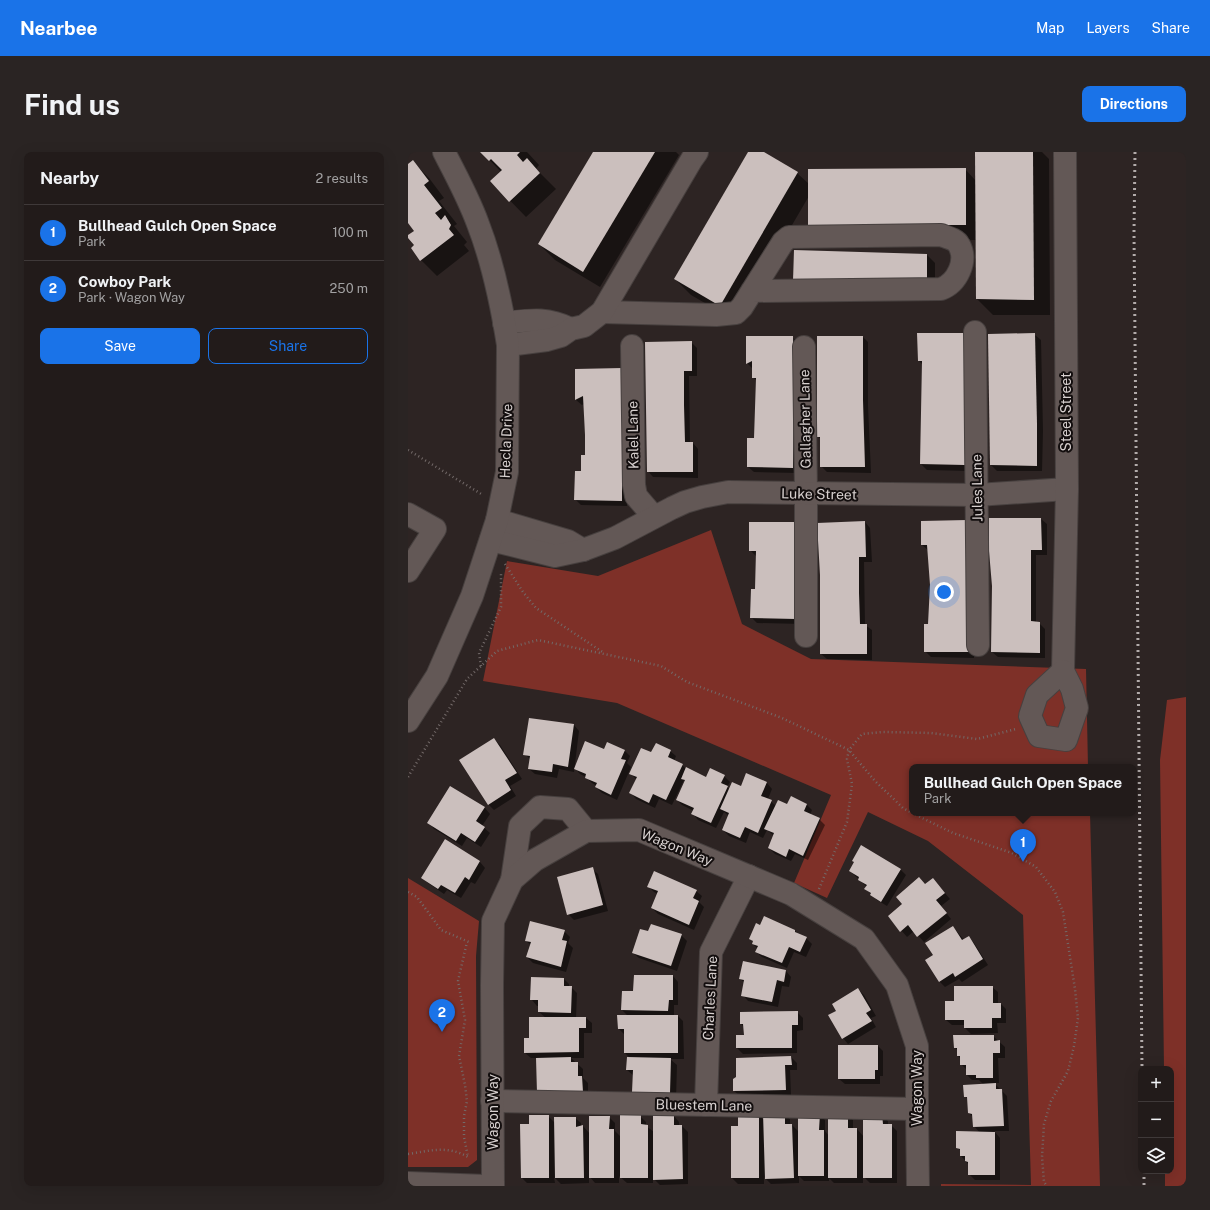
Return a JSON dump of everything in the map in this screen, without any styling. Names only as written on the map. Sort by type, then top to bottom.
[{"type":"street","name":"Hecla Drive","points":[[408,721],[437,676],[472,596],[494,530],[507,472],[508,345],[504,323],[478,224],[444,152]]},
{"type":"street","points":[[508,345],[547,340],[560,336],[571,329],[584,326],[602,312],[697,152]]},
{"type":"street","name":"Steel Street","points":[[1063,672],[1067,489],[1064,152]]},
{"type":"street","points":[[602,312],[736,313],[742,307],[780,246],[789,237],[940,235],[952,239],[959,244],[962,253],[962,265],[957,277],[948,286],[941,289],[752,291]]},
{"type":"street","points":[[504,323],[548,320],[559,323],[571,329]]},
{"type":"street","name":"Jules Lane","points":[[975,332],[978,645]]},
{"type":"street","name":"Kalel Lane","points":[[632,346],[634,485],[636,496],[654,517]]},
{"type":"street","name":"Gallagher Lane","points":[[804,347],[806,636]]},
{"type":"street","name":"Luke Street","points":[[494,530],[562,539],[583,550],[615,538],[686,502],[728,492],[977,495],[1067,489]]},
{"type":"street","points":[[408,514],[435,529],[408,571]]},
{"type":"street","points":[[1063,672],[1072,689],[1077,708],[1066,740],[1039,736],[1033,723],[1030,716],[1037,695],[1063,672]]},
{"type":"street","points":[[512,880],[520,826],[540,807],[568,809],[586,831]]},
{"type":"street","name":"Wagon Way","points":[[493,1186],[493,920],[512,880],[535,860],[586,831],[639,830],[791,894],[864,940],[897,984],[917,1046],[918,1186]]},
{"type":"street","name":"Charles Lane","points":[[706,1105],[711,952],[749,876]]},
{"type":"street","name":"Bluestem Lane","points":[[492,1101],[917,1109]]},
{"type":"street","points":[[408,1183],[486,1186]]},
{"type":"path","points":[[408,450],[486,498]]},
{"type":"path","points":[[502,565],[502,559],[523,592],[536,608],[606,655]]},
{"type":"path","points":[[481,666],[479,653],[501,607],[501,572]]},
{"type":"path","points":[[408,777],[467,679],[497,652],[538,640],[662,666],[687,682],[782,718],[849,750],[874,781],[903,808],[909,811]]},
{"type":"path","points":[[812,907],[847,822],[852,784],[847,759],[849,750],[862,734],[883,732],[931,733],[977,739],[1004,733],[1033,723]]},
{"type":"path","points":[[918,816],[953,833],[1012,853],[1036,867],[1055,892],[1063,912],[1078,1018],[1074,1046],[1068,1071],[1051,1101],[1044,1124],[1042,1157],[1044,1182],[1047,1186]]},
{"type":"path","points":[[408,892],[417,897],[441,930],[468,942],[458,981],[465,1020],[459,1056],[467,1101],[464,1116],[464,1137],[468,1157],[459,1152],[441,1149],[408,1154]]},
{"type":"shaded area","points":[[711,530],[742,624],[811,659],[1086,669],[1088,764],[909,764],[909,816],[1090,816],[1100,1186],[941,1186],[941,1184],[1031,1185],[1023,915],[928,841],[868,812],[827,898],[794,883],[831,795],[617,703],[483,681],[507,561],[598,576]]},
{"type":"shaded area","points":[[1186,697],[1186,1186],[1165,1186],[1165,1174],[1174,1174],[1174,1066],[1164,1066],[1160,760],[1167,700]]},
{"type":"shaded area","points":[[408,878],[479,921],[476,956],[477,1160],[468,1167],[408,1167]]},
{"type":"building","points":[[480,152],[520,152],[517,155],[523,162],[527,158],[540,173],[509,202],[490,181],[502,170],[491,159],[489,161]]},
{"type":"building","points":[[593,152],[655,152],[583,272],[538,244]]},
{"type":"building","points":[[748,152],[764,152],[798,172],[720,306],[674,279]]},
{"type":"building","points":[[975,152],[1033,152],[1034,300],[976,299]]},
{"type":"building","points":[[413,160],[429,181],[424,185],[442,208],[435,213],[441,220],[445,215],[451,225],[449,229],[454,235],[420,261],[411,248],[414,245],[408,238],[408,235],[414,231],[408,223],[408,164]]},
{"type":"building","points":[[966,168],[966,225],[808,225],[808,169]]},
{"type":"building","points":[[794,250],[927,254],[927,284],[793,281]]},
{"type":"building","points":[[917,333],[964,333],[965,465],[920,464],[922,361],[918,361]]},
{"type":"building","points":[[1035,333],[1037,466],[990,465],[988,334]]},
{"type":"building","points":[[746,336],[793,336],[793,468],[747,467],[747,438],[754,438],[756,378],[752,378],[752,361],[746,364]]},
{"type":"building","points":[[817,336],[863,336],[865,467],[820,467],[820,437],[817,437]]},
{"type":"building","points":[[692,341],[692,371],[684,371],[684,405],[685,442],[693,442],[693,472],[647,472],[645,342]]},
{"type":"building","points":[[622,368],[622,501],[574,500],[575,471],[581,471],[581,455],[585,455],[583,396],[575,400],[575,369]]},
{"type":"building","points":[[989,518],[1041,518],[1042,550],[1031,550],[1031,621],[1040,622],[1040,653],[991,652],[992,586],[989,551]]},
{"type":"building","points":[[967,520],[969,652],[924,652],[924,624],[928,624],[930,585],[927,545],[921,545],[921,521]]},
{"type":"building","points":[[865,521],[866,557],[859,557],[859,593],[860,624],[867,624],[867,654],[820,654],[820,575],[817,523]]},
{"type":"building","points":[[749,522],[796,522],[796,619],[750,618],[751,589],[755,589],[756,551],[749,551]]},
{"type":"building","points":[[529,718],[574,724],[568,767],[553,764],[552,772],[528,769],[530,756],[523,755]]},
{"type":"building","points":[[494,738],[517,773],[505,780],[511,790],[488,805],[459,760]]},
{"type":"building","points":[[585,741],[604,749],[607,742],[625,750],[621,759],[626,760],[611,795],[595,787],[597,783],[585,778],[586,774],[574,769]]},
{"type":"building","points":[[656,743],[671,750],[668,757],[683,764],[666,800],[653,794],[649,803],[629,793],[637,777],[629,774],[641,748],[651,752]]},
{"type":"building","points":[[686,767],[706,777],[710,768],[725,775],[721,783],[728,786],[711,823],[691,814],[694,808],[676,800],[685,780],[681,779]]},
{"type":"building","points":[[746,773],[767,782],[761,796],[772,800],[758,833],[745,827],[740,838],[722,830],[729,813],[720,809],[732,782],[741,786]]},
{"type":"building","points":[[450,786],[485,807],[476,821],[485,827],[475,842],[461,833],[456,841],[427,823]]},
{"type":"building","points":[[791,796],[807,804],[804,811],[820,818],[803,856],[789,849],[786,857],[768,848],[774,833],[764,829],[778,800],[787,804]]},
{"type":"building","points":[[445,839],[480,861],[469,880],[465,877],[455,893],[441,885],[438,889],[421,878]]},
{"type":"building","points":[[861,845],[901,869],[881,902],[864,889],[867,885],[858,880],[859,877],[849,871],[854,862],[852,861]]},
{"type":"building","points":[[593,867],[603,905],[567,915],[557,877]]},
{"type":"building","points":[[654,871],[697,890],[693,898],[699,901],[689,925],[651,908],[658,891],[647,887]]},
{"type":"building","points":[[919,877],[925,884],[933,878],[945,893],[936,900],[947,913],[917,937],[908,925],[900,932],[888,916],[902,904],[896,897]]},
{"type":"building","points":[[764,916],[807,937],[800,952],[789,947],[782,963],[755,952],[758,946],[752,944],[753,941],[749,939],[756,923],[760,925]]},
{"type":"building","points":[[530,921],[565,930],[562,940],[567,941],[561,967],[526,957],[531,942],[525,941]]},
{"type":"building","points":[[651,924],[682,934],[671,966],[632,953],[640,929],[648,931]]},
{"type":"building","points":[[953,926],[962,940],[969,936],[983,959],[955,977],[953,973],[939,982],[925,960],[933,955],[925,943]]},
{"type":"building","points":[[743,961],[786,970],[784,982],[777,980],[772,1002],[741,996],[744,980],[739,979]]},
{"type":"building","points":[[634,975],[673,975],[673,1000],[669,1000],[668,1011],[621,1010],[622,991],[633,991]]},
{"type":"building","points":[[531,977],[564,978],[564,986],[572,986],[571,1013],[538,1012],[538,1000],[530,1000]]},
{"type":"building","points":[[954,986],[993,986],[993,1003],[1001,1003],[1001,1018],[992,1018],[992,1028],[964,1028],[964,1020],[945,1020],[945,1001],[954,1001]]},
{"type":"building","points":[[858,988],[871,1010],[866,1013],[872,1021],[842,1039],[828,1015],[836,1011],[832,1004]]},
{"type":"building","points":[[798,1011],[798,1025],[792,1025],[792,1048],[736,1048],[736,1035],[744,1035],[743,1024],[740,1024],[740,1012]]},
{"type":"building","points":[[617,1015],[678,1015],[678,1053],[624,1053],[624,1029],[618,1029]]},
{"type":"building","points":[[529,1017],[586,1017],[586,1028],[579,1028],[579,1052],[524,1053],[524,1038],[529,1038]]},
{"type":"building","points":[[953,1035],[994,1035],[994,1041],[1000,1040],[1000,1053],[993,1053],[993,1078],[976,1078],[976,1075],[966,1075],[966,1065],[960,1065],[960,1056],[957,1056],[957,1048],[954,1048]]},
{"type":"building","points":[[838,1045],[878,1045],[878,1070],[875,1070],[875,1079],[838,1079]]},
{"type":"building","points":[[791,1056],[792,1065],[785,1065],[786,1090],[733,1091],[733,1079],[736,1077],[736,1058]]},
{"type":"building","points":[[571,1057],[571,1062],[578,1062],[578,1076],[582,1076],[583,1092],[537,1093],[536,1058]]},
{"type":"building","points":[[627,1057],[671,1058],[670,1093],[632,1092],[633,1070],[626,1070]]},
{"type":"building","points":[[996,1083],[996,1089],[1002,1089],[1004,1126],[973,1127],[972,1114],[968,1113],[967,1097],[964,1097],[963,1085]]},
{"type":"building","points":[[763,1113],[785,1113],[785,1124],[792,1124],[794,1178],[765,1179]]},
{"type":"building","points":[[798,1113],[820,1114],[819,1130],[824,1130],[824,1176],[798,1176]]},
{"type":"building","points":[[738,1114],[759,1114],[759,1178],[731,1178],[731,1126],[738,1126]]},
{"type":"building","points":[[828,1114],[848,1114],[848,1128],[857,1128],[857,1178],[828,1178]]},
{"type":"building","points":[[863,1114],[882,1114],[883,1124],[892,1124],[892,1178],[863,1178]]},
{"type":"building","points":[[529,1115],[549,1115],[549,1178],[521,1178],[520,1124],[529,1124]]},
{"type":"building","points":[[620,1115],[641,1115],[641,1124],[648,1125],[648,1178],[620,1178]]},
{"type":"building","points":[[653,1115],[674,1115],[674,1125],[682,1125],[683,1179],[653,1180]]},
{"type":"building","points":[[589,1116],[610,1116],[609,1129],[614,1129],[614,1178],[589,1178]]},
{"type":"building","points":[[554,1117],[576,1117],[576,1127],[583,1125],[584,1178],[555,1178]]},
{"type":"building","points":[[956,1131],[995,1132],[995,1175],[968,1175],[968,1162],[965,1161],[965,1156],[960,1156],[960,1149],[956,1148]]},
{"type":"railway","points":[[1135,152],[1134,233],[1142,1066]]},
{"type":"railway","points":[[1144,1174],[1144,1186]]},
{"type":"place","name":"Bullhead Gulch Open Space","points":[[1023,862]]},
{"type":"place","name":"Cowboy Park","points":[[442,1032]]}]
